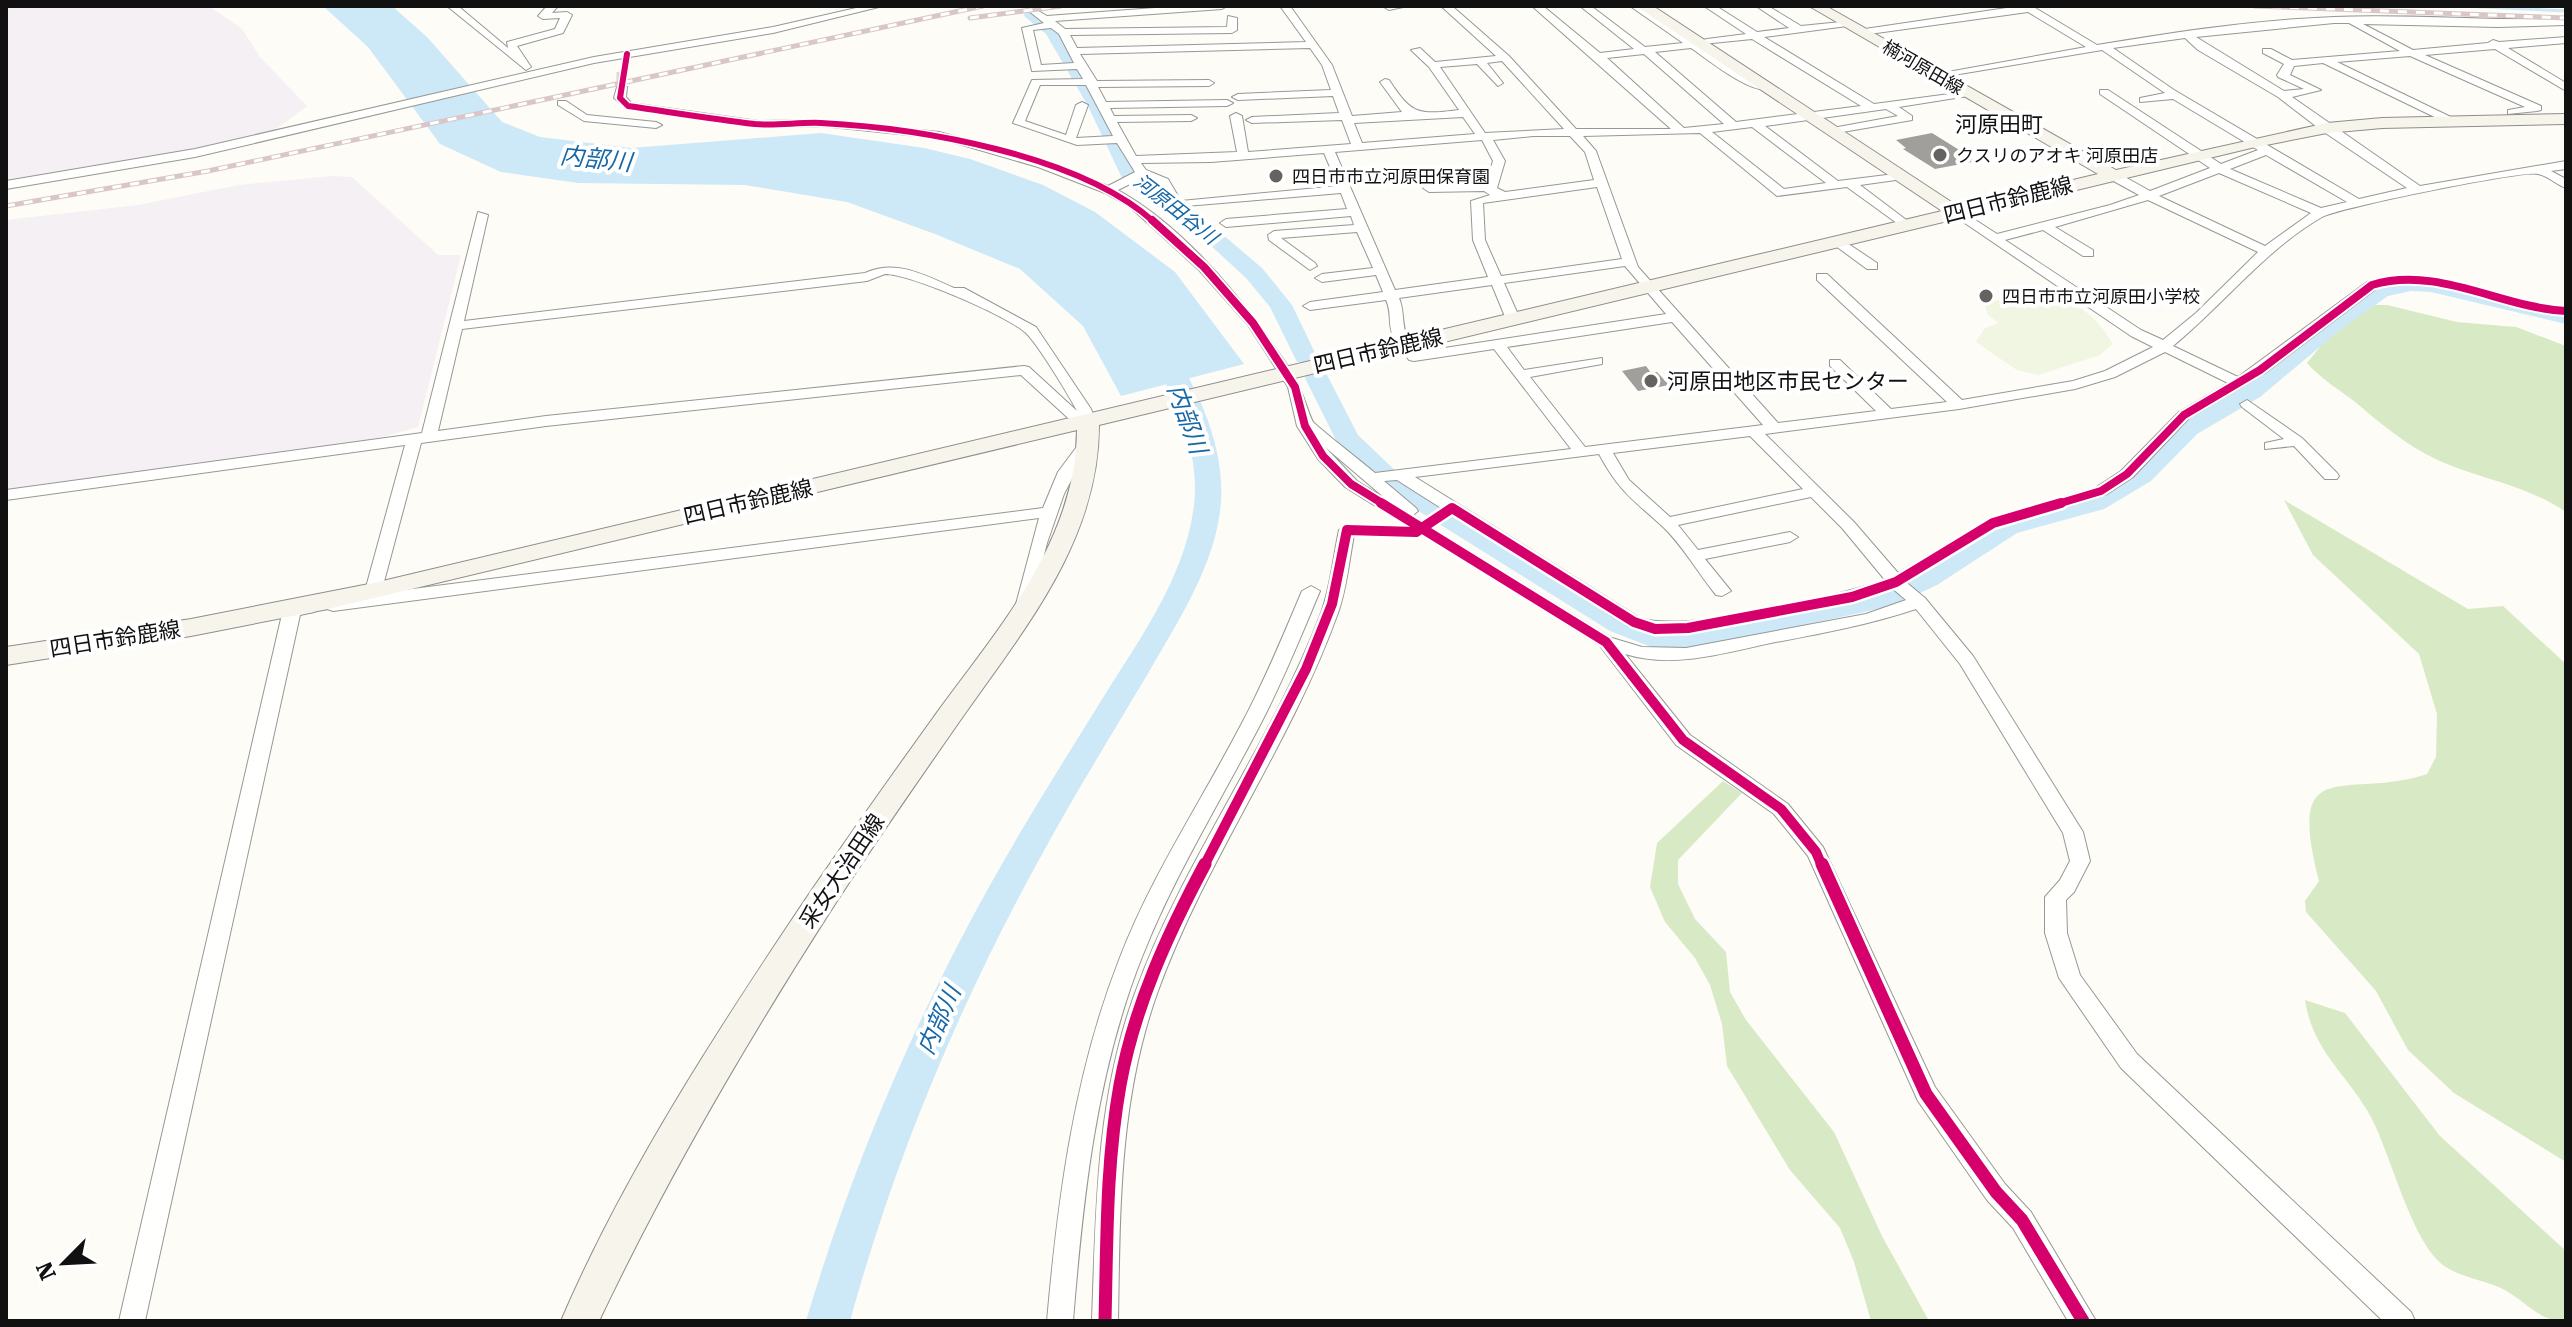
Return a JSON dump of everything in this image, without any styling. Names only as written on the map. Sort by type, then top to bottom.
[{"type":"main road","points":[[1643,6],[1956,213]]},
{"type":"main road","name":"楠河原田線","points":[[1816,6],[2112,175]]},
{"type":"main road","name":"四日市鈴鹿線","points":[[6,656],[292,610],[1088,430],[1132,410],[2251,143],[2326,128],[2382,123],[2453,122],[2520,116],[2566,119]]},
{"type":"main road","name":"采女大治田線","points":[[580,1321],[652,1177],[742,1023],[857,846],[1023,611],[1066,540],[1088,430]]},
{"type":"street","points":[[452,6],[527,72]]},
{"type":"street","points":[[527,72],[511,44],[559,31],[567,15],[543,16],[553,6]]},
{"type":"street","points":[[6,185],[195,153],[527,72],[773,30],[878,6]]},
{"type":"street","points":[[1077,66],[1036,69],[1027,28],[1140,12],[1222,6]]},
{"type":"street","points":[[1285,6],[1327,65],[1357,145]]},
{"type":"street","points":[[1389,7],[1403,6]]},
{"type":"street","points":[[1446,6],[1505,58],[1590,151],[1629,262],[1775,429]]},
{"type":"street","points":[[1537,6],[1598,56],[1681,132]]},
{"type":"street","points":[[1585,6],[1645,50],[1734,126]]},
{"type":"street","points":[[1635,6],[1736,74],[1770,91]]},
{"type":"street","points":[[1652,6],[1751,70],[1770,91]]},
{"type":"street","points":[[1709,6],[1871,107]]},
{"type":"street","points":[[1761,6],[1800,30]]},
{"type":"street","points":[[1862,32],[2028,8],[2100,48],[2251,143],[2356,202]]},
{"type":"street","points":[[1035,12],[1075,51],[1077,66],[1104,105],[1118,139],[1132,160],[1135,177]]},
{"type":"street","points":[[1140,12],[1146,31],[1142,54]]},
{"type":"street","points":[[1936,75],[2187,35],[2348,20],[2461,24],[2566,22]]},
{"type":"street","points":[[2348,20],[2411,53],[2537,108],[2520,116],[2389,55]]},
{"type":"street","points":[[1707,42],[1847,23]]},
{"type":"street","points":[[1052,26],[1146,31],[1232,24],[1230,53]]},
{"type":"street","points":[[2461,24],[2566,88]]},
{"type":"street","points":[[2187,35],[2202,48],[2282,95],[2418,190]]},
{"type":"street","points":[[2286,71],[2326,61],[2566,40]]},
{"type":"street","points":[[1075,51],[1230,53],[1314,45]]},
{"type":"street","points":[[1598,56],[1692,45]]},
{"type":"street","points":[[1416,50],[1433,65],[1499,161],[1491,187]]},
{"type":"street","points":[[2267,51],[2286,71],[2316,90],[2282,95]]},
{"type":"street","points":[[622,72],[627,54]]},
{"type":"street","points":[[1433,65],[1505,58]]},
{"type":"street","points":[[1479,60],[1498,83]]},
{"type":"street","points":[[2326,61],[2453,122]]},
{"type":"street","points":[[1118,139],[1070,140],[1019,123],[1036,82],[1209,83]]},
{"type":"street","points":[[1385,82],[1400,107],[1409,115]]},
{"type":"street","points":[[622,87],[620,98],[628,106],[675,114],[758,124],[821,123],[939,135],[1042,164],[1109,190],[1134,204],[1204,267],[1253,323],[1281,374],[1295,387],[1305,426],[1323,456],[1351,484],[1439,515],[1634,622],[1655,629],[1688,628],[1852,597],[1907,591]]},
{"type":"street","points":[[2104,92],[2220,169],[2320,212]]},
{"type":"street","points":[[1238,97],[1338,93]]},
{"type":"street","points":[[1132,160],[1574,132],[1681,132],[1811,117],[1968,93]]},
{"type":"street","points":[[2144,100],[2175,95]]},
{"type":"street","points":[[562,103],[584,118],[656,125]]},
{"type":"street","points":[[1104,105],[1227,103]]},
{"type":"street","points":[[1070,140],[1082,105]]},
{"type":"street","points":[[1831,131],[1908,118],[1888,105]]},
{"type":"street","points":[[1252,120],[1423,117],[1465,113]]},
{"type":"street","points":[[1236,116],[1243,155]]},
{"type":"street","points":[[1111,119],[1191,118]]},
{"type":"street","points":[[1755,124],[1905,225]]},
{"type":"street","points":[[1702,129],[1781,193],[1899,176]]},
{"type":"street","points":[[1432,149],[1485,139]]},
{"type":"street","points":[[1327,147],[1396,307],[1395,327],[1414,357],[1676,317]]},
{"type":"street","points":[[1994,239],[2150,196],[2267,151]]},
{"type":"street","points":[[1375,478],[1959,405],[2075,385],[2110,374],[2162,348],[2194,322],[2266,251],[2320,212],[2418,190],[2566,165]]},
{"type":"street","points":[[2538,169],[2566,184]]},
{"type":"street","points":[[1109,190],[1135,177],[1152,174],[1166,182],[1180,202],[1345,189]]},
{"type":"street","points":[[2112,175],[2198,221],[2266,251]]},
{"type":"street","points":[[1513,319],[1479,240],[1477,201],[1601,183]]},
{"type":"street","points":[[1429,188],[1491,187],[1503,196]]},
{"type":"street","points":[[1226,223],[1354,212]]},
{"type":"street","points":[[1956,213],[2162,348],[2240,383]]},
{"type":"street","points":[[374,591],[456,326],[482,215]]},
{"type":"street","points":[[2045,226],[2088,253]]},
{"type":"street","points":[[1310,266],[1275,240],[1274,235],[1361,228]]},
{"type":"street","points":[[1838,241],[1872,266]]},
{"type":"street","points":[[1310,306],[1629,262]]},
{"type":"street","points":[[456,326],[867,277],[885,270],[914,276],[943,290],[970,297],[1031,330],[1077,397],[1088,430],[1049,512],[1027,586],[1023,611]]},
{"type":"street","points":[[1322,278],[1379,271]]},
{"type":"street","points":[[1822,277],[1959,405]]},
{"type":"street","points":[[1606,642],[1641,653],[1686,654],[1869,619],[1993,523],[2110,486],[2127,474],[2184,415],[2240,383],[2372,285],[2385,281],[2438,282],[2546,310],[2566,311]]},
{"type":"street","points":[[1497,344],[1581,452]]},
{"type":"street","points":[[1519,375],[1597,361]]},
{"type":"street","points":[[1835,363],[1888,414]]},
{"type":"street","points":[[6,495],[604,414],[1024,370],[1088,430]]},
{"type":"street","points":[[2247,404],[2297,441],[2331,476]]},
{"type":"street","points":[[1305,426],[1314,428],[1375,478],[1412,514],[1439,515]]},
{"type":"street","points":[[1755,432],[1907,591],[1967,660],[2073,832],[2080,861],[2067,886],[2055,897],[2056,933],[2070,978],[2129,1061],[2402,1321]]},
{"type":"street","points":[[2270,446],[2297,441]]},
{"type":"street","points":[[1604,450],[1622,482],[1652,512],[1667,522],[1722,591]]},
{"type":"street","points":[[1397,474],[1439,515],[1606,642],[1683,740],[1781,809],[1816,852],[1926,1094],[1996,1192],[2022,1220],[2083,1321]]},
{"type":"street","points":[[1667,522],[1814,492]]},
{"type":"street","points":[[132,1321],[292,610],[1049,512]]},
{"type":"street","points":[[1105,1321],[1109,1187],[1116,1115],[1128,1049],[1158,963],[1197,879],[1267,748],[1330,612],[1347,530],[1416,532],[1439,515]]},
{"type":"street","points":[[1695,556],[1790,537]]},
{"type":"street","points":[[1060,1321],[1079,1142],[1097,1058],[1112,1010],[1151,910],[1266,696],[1311,591]]},
{"type":"shaded area","points":[[6,6],[209,6],[242,29],[260,57],[307,106],[272,132],[208,148],[6,182]]},
{"type":"shaded area","points":[[332,176],[352,177],[438,255],[461,255],[418,427],[375,439],[6,490],[6,220],[138,205],[239,185]]},
{"type":"green space","points":[[2043,295],[2084,310],[2113,344],[2100,355],[2038,375],[2017,370],[1976,342],[1985,328],[1999,323],[1988,315],[1984,302]]},
{"type":"green space","points":[[2369,305],[2387,305],[2457,322],[2516,327],[2566,346],[2566,512],[2525,491],[2427,455],[2392,432],[2307,363],[2348,312]]},
{"type":"green space","points":[[2284,500],[2468,609],[2503,606],[2566,664],[2566,1162],[2454,1093],[2408,1050],[2376,991],[2306,912],[2305,901],[2319,881],[2311,840],[2310,813],[2317,797],[2330,788],[2398,781],[2427,774],[2436,757],[2437,714],[2419,654],[2313,555]]},
{"type":"green space","points":[[1723,781],[1742,793],[1678,860],[1678,884],[1695,919],[1726,952],[1730,992],[1746,1020],[1834,1132],[1882,1236],[1929,1321],[1871,1321],[1854,1262],[1840,1228],[1790,1170],[1727,1066],[1722,1024],[1710,985],[1695,958],[1665,922],[1650,887],[1657,843]]},
{"type":"green space","points":[[2305,1000],[2345,1013],[2440,1136],[2566,1251],[2566,1321],[2542,1315],[2501,1288],[2453,1271],[2433,1255],[2411,1217],[2376,1126],[2322,1046]]},
{"type":"water","points":[[323,6],[392,6],[427,37],[502,122],[540,137],[631,148],[821,133],[924,148],[970,159],[1043,185],[1095,212],[1175,272],[1244,364],[1121,396],[1083,326],[1020,269],[847,202],[745,185],[578,183],[501,172],[440,144],[368,47]]},
{"type":"building","name":"クスリのアオキ 河原田店","points":[[1932,133],[1977,161],[1935,169],[1903,149],[1906,148],[1896,140]]},
{"type":"building","name":"河原田地区市民センター","points":[[1646,366],[1669,385],[1638,391],[1622,371]]},
{"type":"waterway","points":[[2463,6],[2566,11]]},
{"type":"waterway","name":"河原田谷川","points":[[1032,12],[1032,16],[1052,31],[1069,58],[1097,106],[1129,174],[1157,199],[1201,226],[1254,273],[1281,305],[1305,357]]},
{"type":"waterway","name":"河原田谷川","points":[[1317,378],[1347,439],[1394,484],[1620,624],[1654,638],[1688,640],[1882,600],[1927,579],[2007,527],[2095,503],[2142,475],[2188,429],[2251,392],[2337,321],[2380,291],[2411,284],[2431,285],[2566,317]]},
{"type":"waterway","name":"内部川","points":[[828,1321],[846,1258],[889,1134],[941,1014],[1033,840],[1164,620],[1197,548],[1209,490],[1203,447],[1188,404],[1158,346]]},
{"type":"tunnel","points":[[622,72],[622,87]]},
{"type":"railway","points":[[6,206],[208,171],[983,6]]},
{"type":"railway","points":[[970,18],[1061,6]]},
{"type":"railway","points":[[2254,6],[2566,18]]},
{"type":"cycle path","points":[[627,54],[620,98],[628,106],[758,124],[821,123],[939,135],[1042,164],[1109,190],[1134,204],[1204,267],[1253,323],[1295,387],[1305,426],[1323,456],[1351,484],[1606,642],[1683,740],[1781,809],[1816,852],[1926,1094],[1996,1192],[2022,1220],[2083,1321]]},
{"type":"cycle path","points":[[1105,1321],[1111,1150],[1128,1049],[1146,992],[1169,936],[1306,669],[1332,604],[1347,530],[1416,532],[1452,508],[1634,622],[1655,629],[1688,628],[1852,597],[1896,582],[1993,523],[2101,491],[2127,474],[2184,415],[2260,370],[2372,285],[2385,281],[2438,282],[2546,310],[2566,311]]},
{"type":"place","name":"クスリのアオキ 河原田店","points":[[1940,155]]},
{"type":"place","name":"四日市市立河原田保育園","points":[[1276,176]]},
{"type":"place","name":"四日市市立河原田小学校","points":[[1986,296]]},
{"type":"place","name":"河原田地区市民センター","points":[[1651,381]]},
{"type":"district","name":"河原田町","points":[[1999,124]]}]
